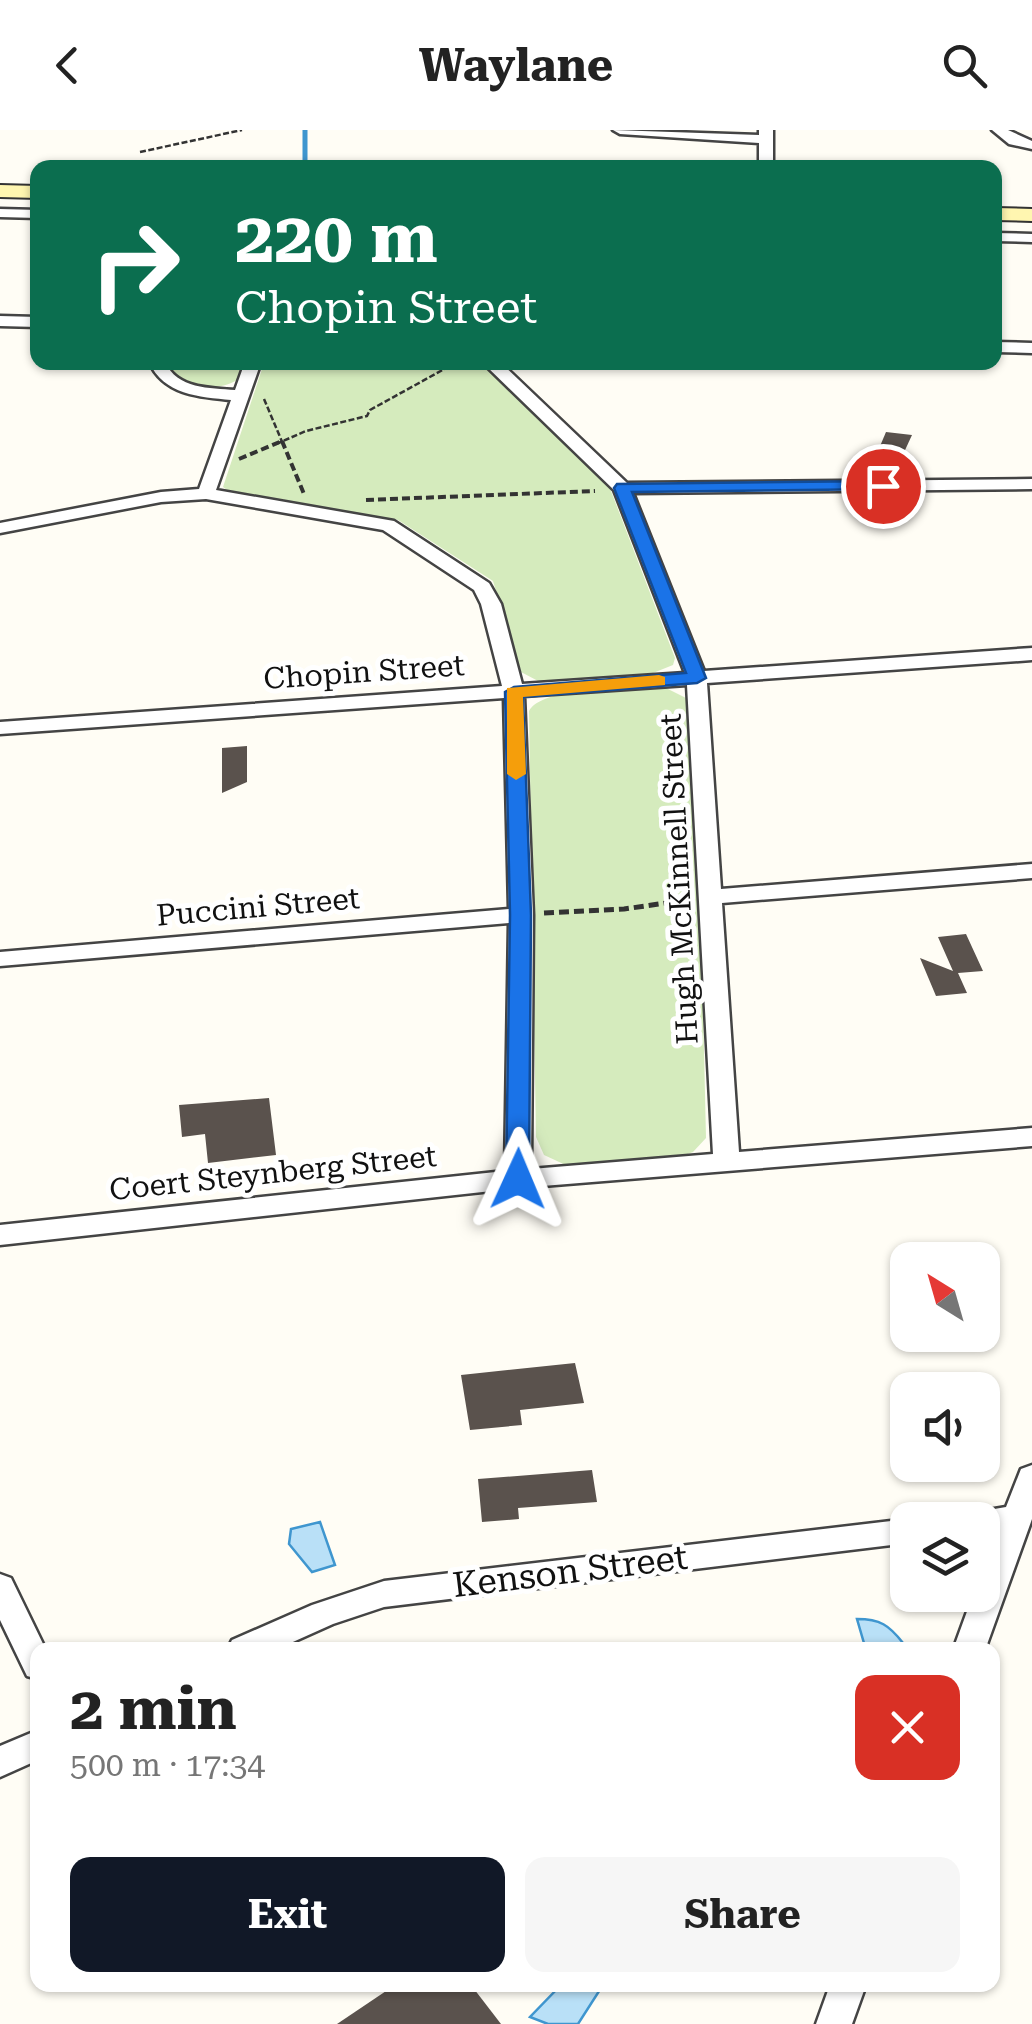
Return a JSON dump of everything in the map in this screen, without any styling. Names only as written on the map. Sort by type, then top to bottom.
[{"type":"main road","points":[[0,191],[30,192]]},
{"type":"main road","points":[[1002,214],[1032,215]]},
{"type":"street","points":[[620,130],[765,134],[766,160]]},
{"type":"street","points":[[999,130],[1014,141],[1032,145]]},
{"type":"street","points":[[0,214],[30,214]]},
{"type":"street","points":[[1002,238],[1032,238]]},
{"type":"street","points":[[0,321],[30,322]]},
{"type":"street","points":[[1002,347],[1032,348]]},
{"type":"street","points":[[160,370],[173,384],[248,380],[206,494]]},
{"type":"street","name":"Hugh McKinnell Street","points":[[499,370],[594,456],[622,488],[697,678],[726,1163]]},
{"type":"street","points":[[622,488],[1032,484]]},
{"type":"street","points":[[0,528],[161,498],[206,494],[244,501],[312,502],[388,525],[475,580],[491,604],[514,692],[520,915],[518,1179]]},
{"type":"street","name":"Chopin Street","points":[[0,728],[1032,654]]},
{"type":"street","points":[[710,897],[1032,871]]},
{"type":"street","name":"Puccini Street","points":[[0,959],[520,915]]},
{"type":"street","name":"Coert Steynberg Street","points":[[0,1235],[518,1179],[1031,1139]]},
{"type":"street","points":[[971,1642],[1032,1478]]},
{"type":"street","points":[[1000,1520],[1016,1518]]},
{"type":"street","name":"Kenson Street","points":[[261,1642],[323,1614],[384,1594],[890,1533]]},
{"type":"street","points":[[0,1587],[30,1649]]},
{"type":"street","points":[[0,1762],[30,1748]]},
{"type":"street","points":[[834,2024],[845,1992]]},
{"type":"path","points":[[140,152],[242,130]]},
{"type":"path","points":[[218,464],[244,458],[280,440],[367,416],[370,410],[442,370]]},
{"type":"path","points":[[248,380],[262,394],[301,490],[312,502]]},
{"type":"path","points":[[353,500],[419,502],[622,488]]},
{"type":"path","points":[[244,501],[301,490]]},
{"type":"path","points":[[301,490],[312,502]]},
{"type":"path","points":[[520,915],[624,909],[710,897]]},
{"type":"green space","points":[[241,370],[237,380],[218,387],[187,383],[171,371]]},
{"type":"green space","points":[[262,370],[488,370],[606,478],[675,658],[673,665],[648,675],[540,682],[521,672],[493,581],[398,520],[223,487]]},
{"type":"green space","points":[[664,687],[688,699],[700,876],[706,1138],[693,1152],[677,1158],[570,1167],[544,1155],[536,1137],[529,711],[537,703],[570,692]]},
{"type":"water","points":[[320,1522],[335,1565],[312,1572],[289,1544],[291,1529]]},
{"type":"water","points":[[857,1619],[888,1627],[902,1642],[864,1642]]},
{"type":"water","points":[[554,1992],[599,1992],[578,2024],[548,2024],[530,2017]]},
{"type":"building","points":[[886,432],[912,435],[900,461],[875,458]]},
{"type":"building","points":[[247,746],[247,782],[222,793],[222,748]]},
{"type":"building","points":[[966,934],[983,971],[958,973],[967,993],[936,996],[920,958],[953,971],[938,937]]},
{"type":"building","points":[[269,1098],[276,1155],[208,1163],[205,1134],[182,1137],[179,1105]]},
{"type":"building","points":[[575,1363],[584,1403],[520,1410],[522,1425],[470,1430],[461,1375]]},
{"type":"building","points":[[592,1470],[597,1502],[518,1508],[519,1519],[482,1522],[478,1479]]},
{"type":"building","points":[[385,1992],[476,1992],[501,2024],[337,2024]]},
{"type":"waterway","points":[[305,130],[305,160]]},
{"type":"slow traffic","points":[[516,774],[514,692],[659,681]]},
{"type":"route","points":[[518,1179],[520,915],[514,692],[697,678],[622,488],[883,486]]}]
